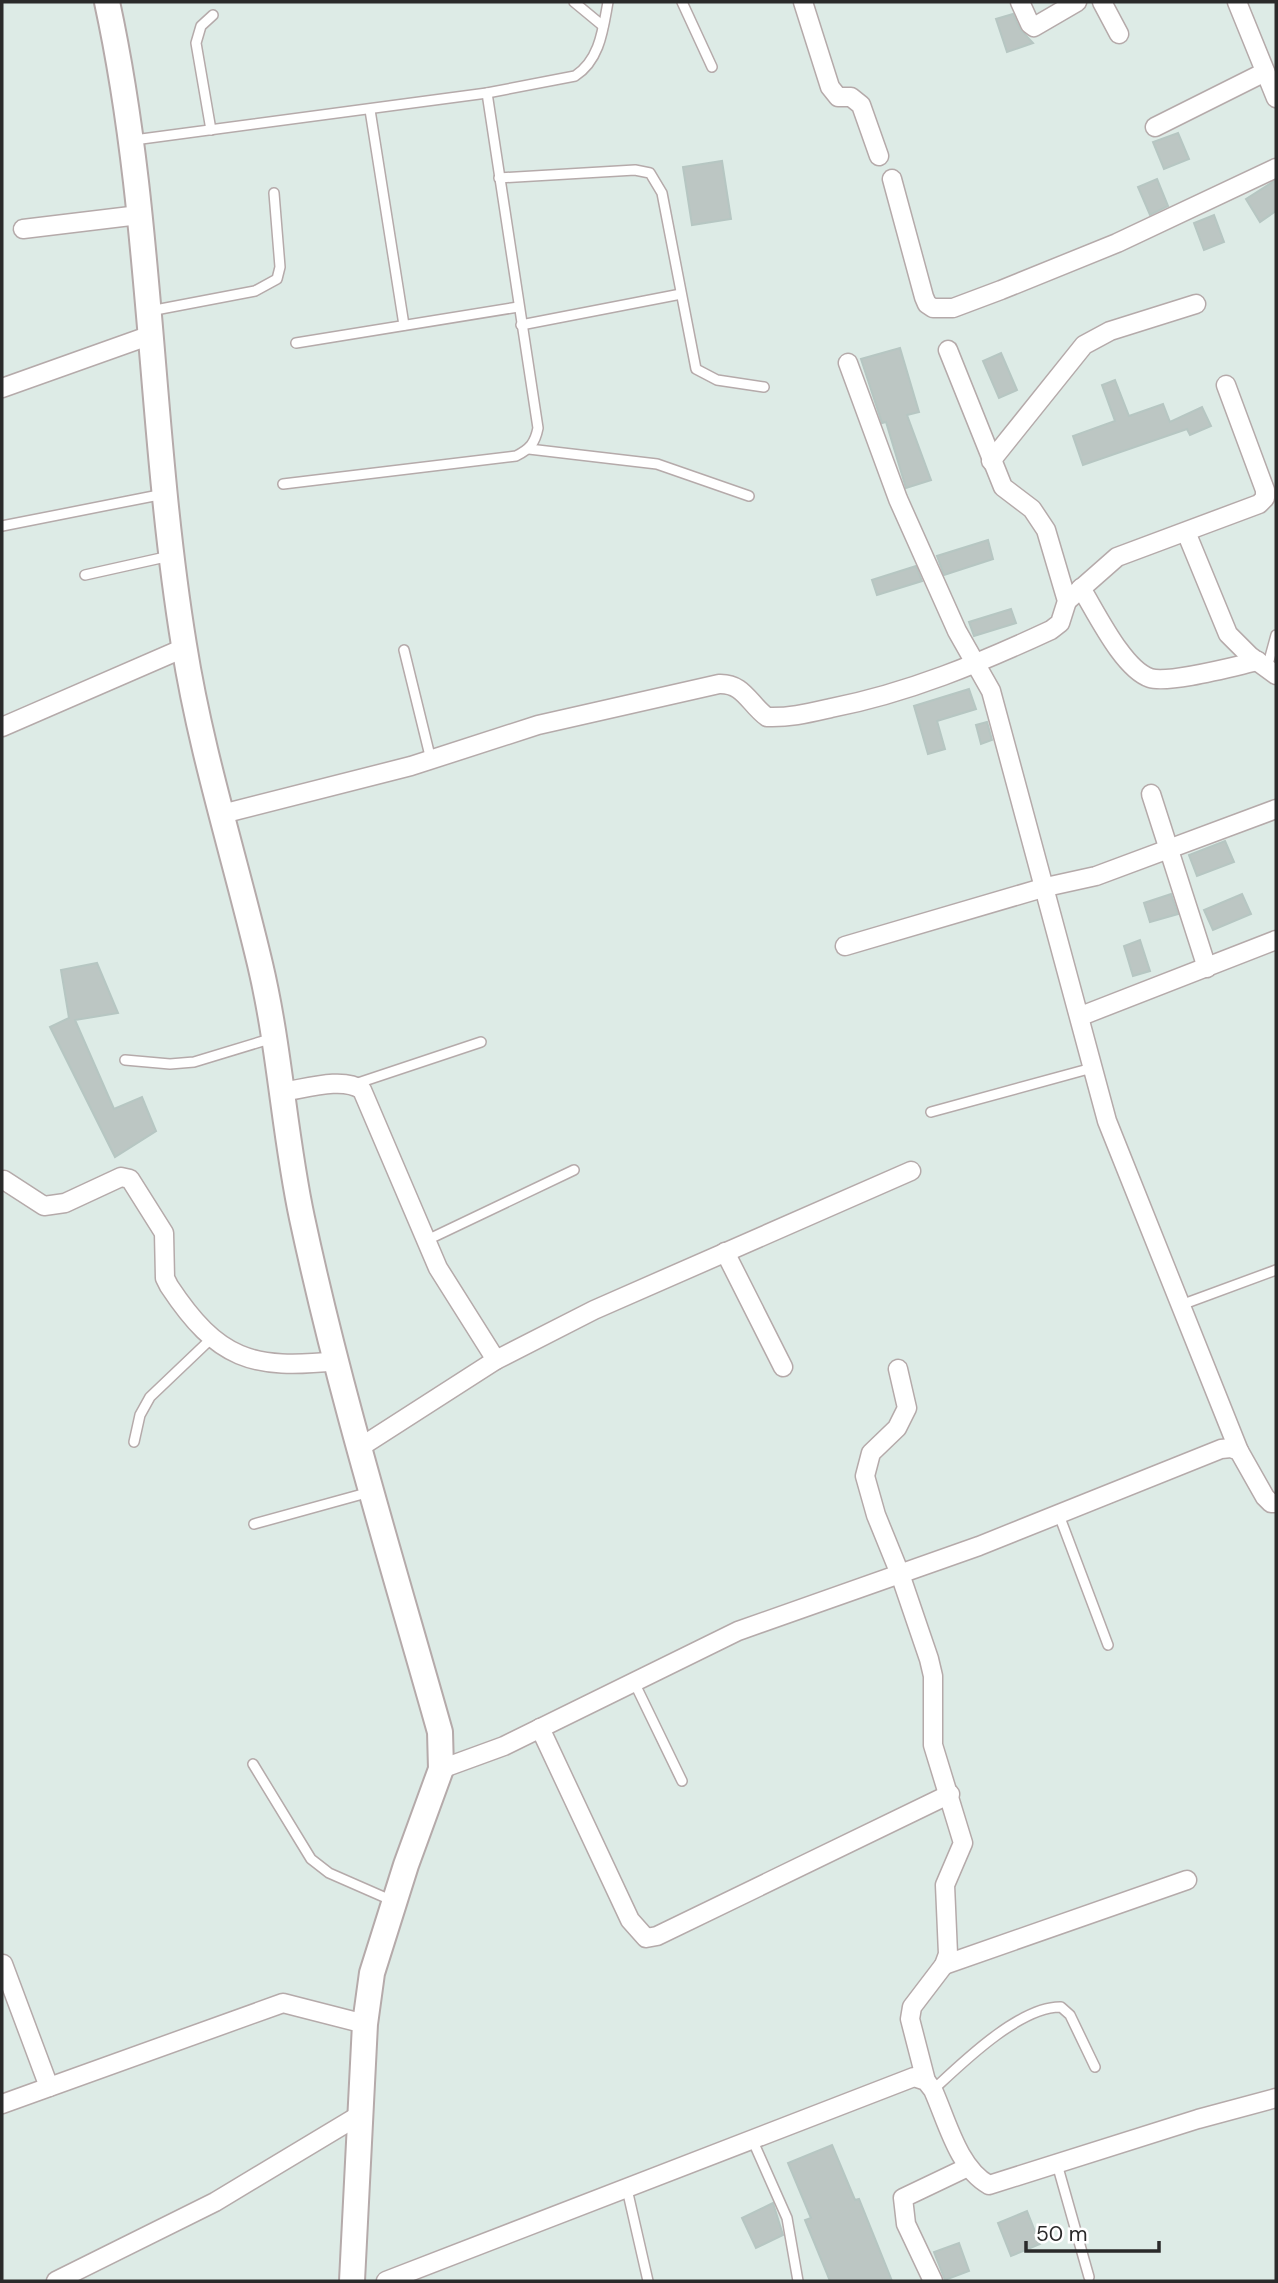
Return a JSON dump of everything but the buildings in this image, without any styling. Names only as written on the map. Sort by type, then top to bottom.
[{"type":"main road","points":[[107,2],[132,140],[165,494],[184,648],[275,1037],[301,1216],[359,1448],[440,1732],[441,1769],[372,1973],[365,2024],[363,2113],[352,2281]]},
{"type":"street","points":[[803,2],[830,87],[838,97],[851,97],[861,105],[879,156]]},
{"type":"street","points":[[1020,2],[1034,27],[1077,2]]},
{"type":"street","points":[[1102,2],[1119,34]]},
{"type":"street","points":[[1237,2],[1276,98]]},
{"type":"street","points":[[1155,127],[1265,72]]},
{"type":"street","points":[[892,179],[926,304],[941,309],[1001,290],[1117,243],[1276,168]]},
{"type":"street","points":[[23,229],[139,215]]},
{"type":"street","points":[[991,461],[1084,345],[1110,331],[1196,304]]},
{"type":"street","points":[[2,388],[150,323]]},
{"type":"street","points":[[948,350],[1003,487],[1032,509],[1040,519],[1067,601]]},
{"type":"street","points":[[849,363],[898,499],[957,631],[991,691],[1081,1016],[1092,1068],[1119,1153],[1240,1451],[1265,1497],[1271,1503],[1276,1503]]},
{"type":"street","points":[[222,814],[431,760],[538,725],[719,684],[732,684],[767,717],[780,718],[878,698],[978,664],[1051,630],[1060,623],[1067,601],[1117,558],[1259,504],[1265,498],[1265,490],[1226,386]]},
{"type":"street","points":[[1186,531],[1228,634],[1267,668]]},
{"type":"street","points":[[1081,588],[1126,659],[1137,671],[1151,678],[1267,668]]},
{"type":"street","points":[[2,727],[184,648]]},
{"type":"street","points":[[1151,794],[1207,968]]},
{"type":"street","points":[[845,946],[1046,887],[1096,876],[1276,809]]},
{"type":"street","points":[[1081,1016],[1276,940]]},
{"type":"street","points":[[282,1093],[354,1084],[368,1100],[425,1241],[450,1288],[496,1360]]},
{"type":"street","points":[[359,1448],[496,1360],[594,1310],[911,1171]]},
{"type":"street","points":[[4,1180],[34,1201],[54,1206],[121,1177],[130,1179],[164,1233],[164,1268],[169,1286],[213,1337],[237,1354],[268,1364],[337,1361]]},
{"type":"street","points":[[725,1252],[783,1367]]},
{"type":"street","points":[[898,1369],[907,1408],[897,1428],[871,1453],[865,1476],[876,1515],[929,1658],[933,1676],[933,1745],[963,1843],[945,1885],[948,1954],[944,1965],[912,2007],[910,2019],[930,2086],[968,2167],[978,2179],[989,2185],[1198,2119],[1276,2098]]},
{"type":"street","points":[[441,1769],[475,1759],[738,1630],[1059,1515],[1221,1450],[1231,1448],[1240,1451]]},
{"type":"street","points":[[540,1728],[630,1920],[646,1938],[657,1937],[950,1794]]},
{"type":"street","points":[[944,1965],[1187,1880]]},
{"type":"street","points":[[4,1964],[49,2087]]},
{"type":"street","points":[[2,2104],[283,2003],[365,2024]]},
{"type":"street","points":[[386,2281],[903,2080],[914,2077],[930,2086]]},
{"type":"street","points":[[55,2281],[215,2202],[363,2113]]},
{"type":"street","points":[[933,2281],[906,2224],[903,2198],[968,2167]]},
{"type":"lane","points":[[574,2],[603,26]]},
{"type":"lane","points":[[132,140],[370,110],[487,93],[575,76],[587,69],[596,56],[608,2]]},
{"type":"lane","points":[[682,2],[712,67]]},
{"type":"lane","points":[[211,130],[196,43],[201,26],[213,15]]},
{"type":"lane","points":[[284,484],[516,456],[529,449],[536,440],[538,428],[487,93]]},
{"type":"lane","points":[[370,110],[404,325]]},
{"type":"lane","points":[[499,178],[635,170],[650,173],[662,192],[696,369],[717,380],[765,387]]},
{"type":"lane","points":[[150,323],[255,291],[276,279],[280,267],[274,193]]},
{"type":"lane","points":[[521,325],[681,294]]},
{"type":"lane","points":[[296,344],[518,307]]},
{"type":"lane","points":[[529,449],[647,462],[749,496]]},
{"type":"lane","points":[[2,526],[165,494]]},
{"type":"lane","points":[[85,576],[172,556]]},
{"type":"lane","points":[[1267,668],[1276,635]]},
{"type":"lane","points":[[404,650],[431,760]]},
{"type":"lane","points":[[125,1060],[170,1064],[194,1062],[275,1037]]},
{"type":"lane","points":[[354,1084],[481,1042]]},
{"type":"lane","points":[[931,1112],[1092,1068]]},
{"type":"lane","points":[[425,1241],[574,1170]]},
{"type":"lane","points":[[1181,1304],[1276,1269]]},
{"type":"lane","points":[[134,1442],[140,1415],[150,1397],[213,1337]]},
{"type":"lane","points":[[254,1524],[372,1492]]},
{"type":"lane","points":[[1059,1515],[1108,1645]]},
{"type":"lane","points":[[633,1680],[682,1781]]},
{"type":"lane","points":[[253,1763],[312,1858],[328,1873],[395,1901]]},
{"type":"lane","points":[[930,2086],[991,2040],[1049,2007],[1061,2007],[1070,2015],[1095,2067]]},
{"type":"lane","points":[[752,2139],[790,2226],[798,2281]]},
{"type":"lane","points":[[1058,2164],[1089,2277]]},
{"type":"lane","points":[[627,2189],[648,2281]]}]
